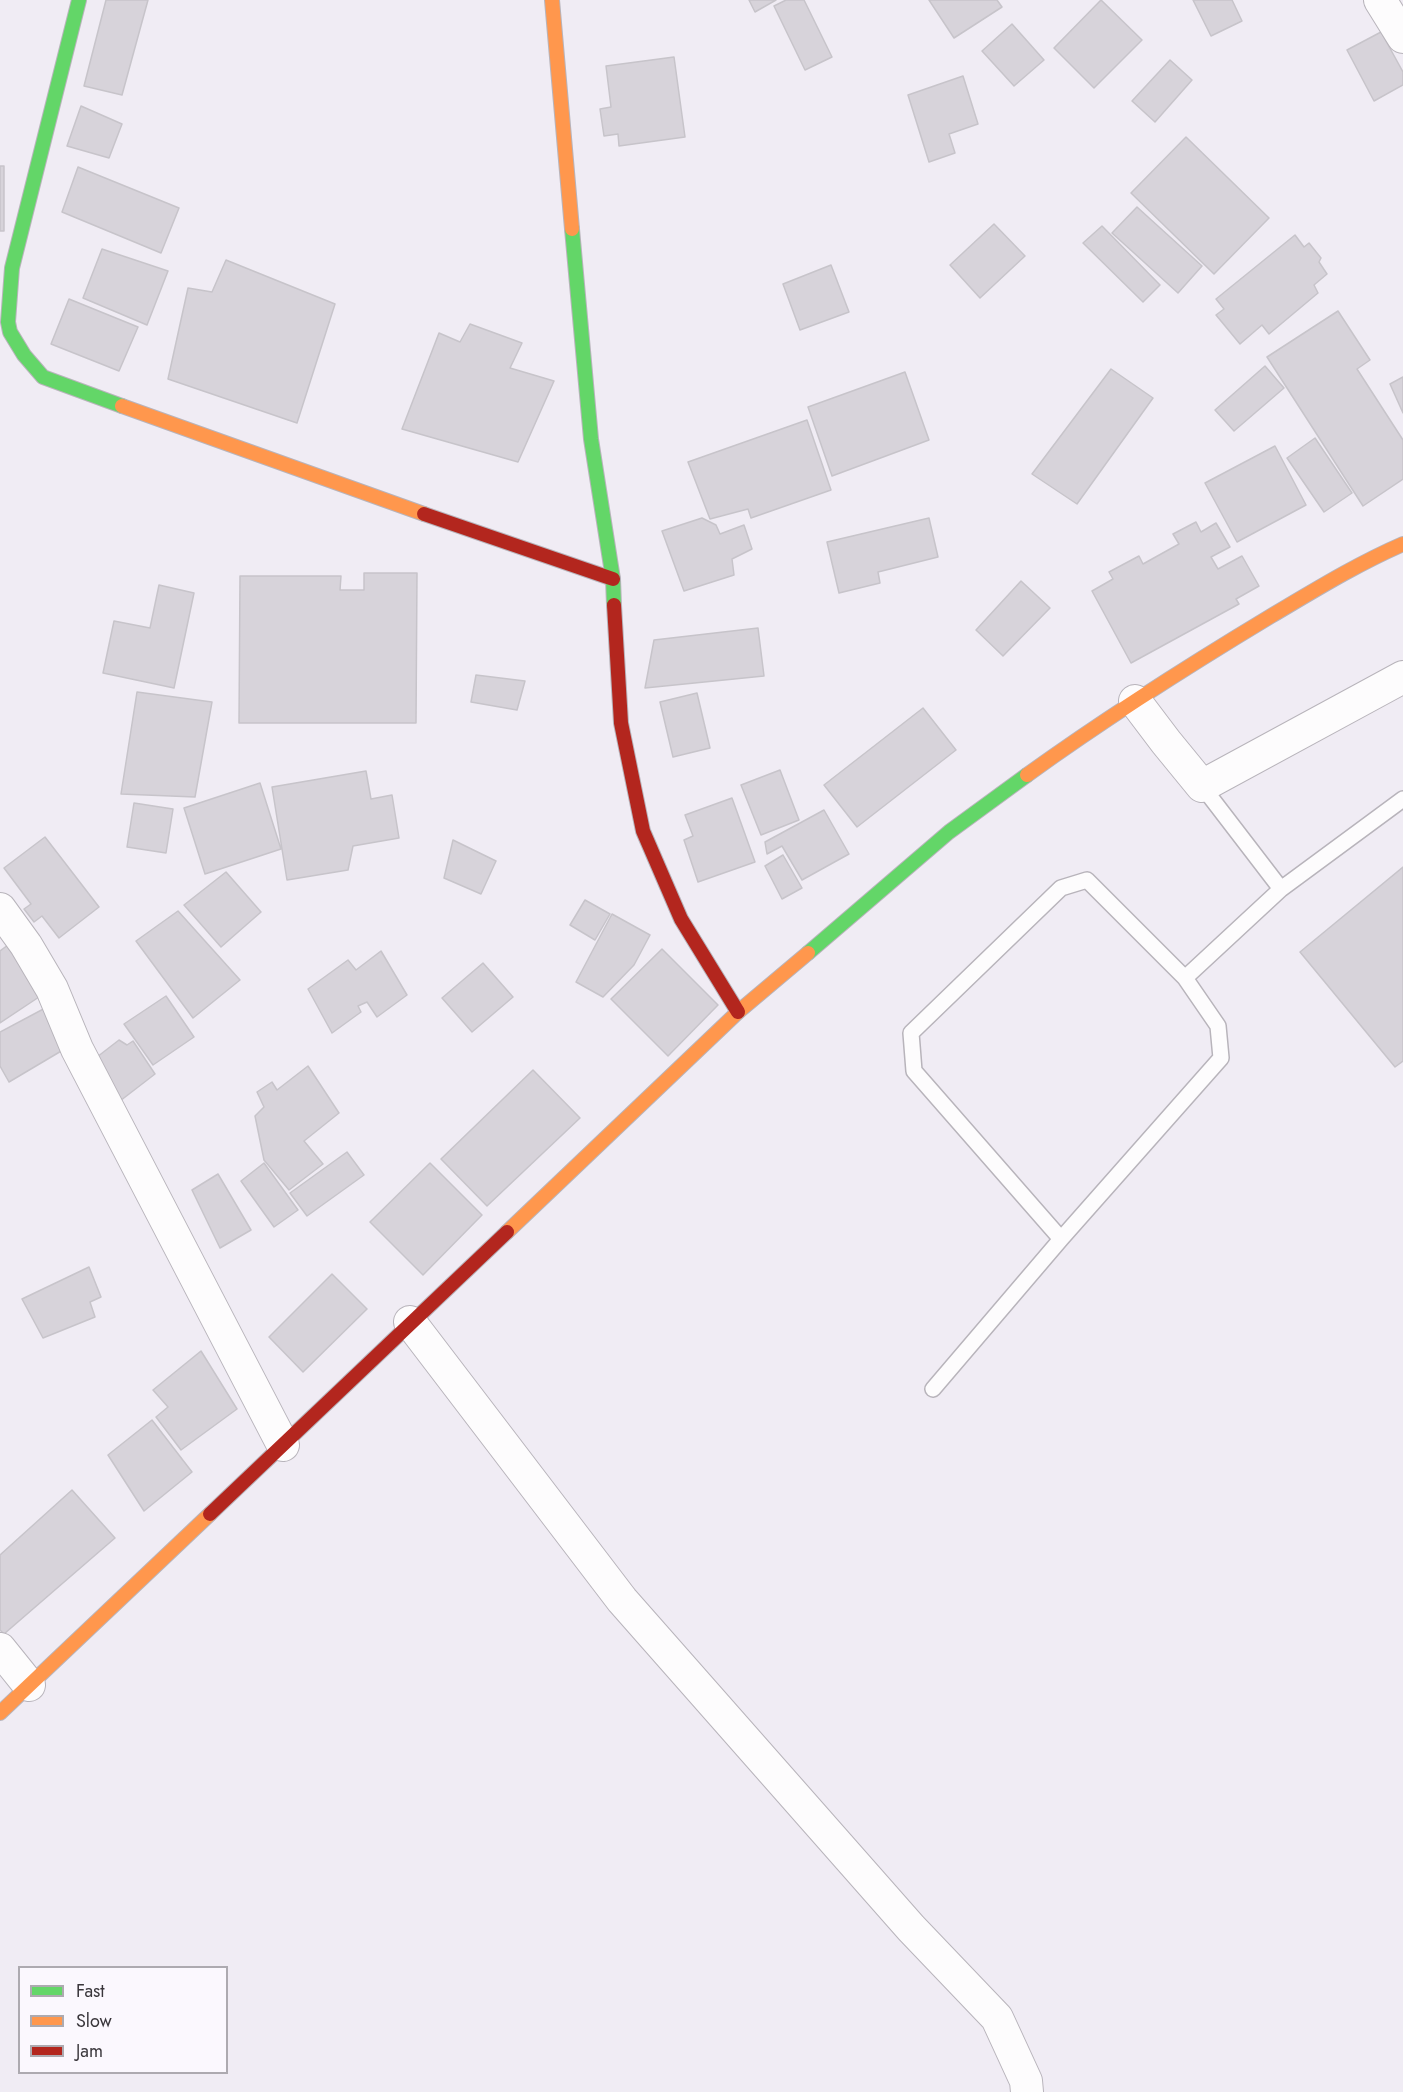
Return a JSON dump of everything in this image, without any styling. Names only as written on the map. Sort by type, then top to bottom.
[{"type":"street","points":[[79,0],[12,268],[8,322],[10,332],[24,355],[43,376],[331,482],[613,579]]},
{"type":"street","points":[[552,0],[591,439],[613,579],[621,723],[643,831],[681,919],[738,1012]]},
{"type":"street","points":[[1380,0],[1403,37]]},
{"type":"street","points":[[0,1713],[738,1012],[949,832],[1087,732],[1220,647],[1356,566],[1403,544]]},
{"type":"street","points":[[1135,701],[1182,764],[1202,786],[1403,677]]},
{"type":"street","points":[[0,909],[26,945],[52,989],[77,1049],[283,1445]]},
{"type":"street","points":[[410,1322],[622,1600],[911,1928],[997,2018],[1026,2081],[1027,2092]]},
{"type":"street","points":[[0,1649],[29,1684]]},
{"type":"lane","points":[[1202,786],[1281,889]]},
{"type":"lane","points":[[1185,978],[1281,889],[1403,799]]},
{"type":"lane","points":[[933,1389],[1061,1239],[1221,1058],[1218,1026],[1185,978],[1087,880],[1061,888],[911,1033],[914,1071],[1061,1239]]},
{"type":"building","points":[[106,0],[148,0],[122,95],[84,86]]},
{"type":"building","points":[[749,0],[776,0],[755,12]]},
{"type":"building","points":[[786,0],[804,0],[832,57],[805,70],[774,6]]},
{"type":"building","points":[[929,0],[997,0],[1002,7],[954,38]]},
{"type":"building","points":[[1101,0],[1142,40],[1094,88],[1054,48]]},
{"type":"building","points":[[1193,0],[1232,0],[1242,21],[1211,36]]},
{"type":"building","points":[[1012,24],[1044,60],[1014,86],[982,51]]},
{"type":"building","points":[[1381,32],[1403,72],[1403,85],[1374,101],[1347,50]]},
{"type":"building","points":[[674,57],[685,137],[619,146],[618,134],[604,136],[600,109],[611,107],[606,66]]},
{"type":"building","points":[[1170,60],[1192,80],[1155,122],[1132,101]]},
{"type":"building","points":[[963,76],[978,124],[949,134],[955,153],[929,162],[908,95]]},
{"type":"building","points":[[81,106],[122,124],[109,158],[67,146]]},
{"type":"building","points":[[1186,137],[1269,218],[1214,274],[1131,193]]},
{"type":"building","points":[[0,166],[4,166],[4,231],[0,231]]},
{"type":"building","points":[[78,167],[179,208],[161,253],[62,212]]},
{"type":"building","points":[[1137,207],[1202,266],[1178,293],[1112,233]]},
{"type":"building","points":[[994,224],[1025,256],[980,298],[950,265]]},
{"type":"building","points":[[1102,226],[1160,285],[1143,302],[1083,243]]},
{"type":"building","points":[[1295,235],[1304,247],[1309,243],[1321,258],[1319,262],[1327,274],[1314,285],[1318,293],[1269,334],[1262,325],[1240,344],[1216,315],[1224,309],[1216,299]]},
{"type":"building","points":[[102,249],[168,271],[147,325],[83,298]]},
{"type":"building","points":[[226,260],[335,304],[297,423],[168,379],[188,288],[212,292]]},
{"type":"building","points":[[831,265],[849,312],[800,330],[783,284]]},
{"type":"building","points":[[69,299],[138,327],[119,371],[51,344]]},
{"type":"building","points":[[1338,311],[1370,360],[1357,369],[1403,440],[1403,479],[1363,506],[1267,357]]},
{"type":"building","points":[[470,324],[522,343],[510,368],[554,381],[518,462],[402,429],[439,333],[460,342]]},
{"type":"building","points":[[1265,366],[1284,388],[1234,431],[1215,410]]},
{"type":"building","points":[[1111,369],[1153,398],[1077,504],[1032,474]]},
{"type":"building","points":[[905,372],[929,440],[832,476],[808,407]]},
{"type":"building","points":[[1403,377],[1403,413],[1390,384]]},
{"type":"building","points":[[807,420],[831,490],[751,518],[748,509],[710,519],[688,462]]},
{"type":"building","points":[[1315,438],[1352,493],[1324,512],[1287,458]]},
{"type":"building","points":[[1275,446],[1306,505],[1237,542],[1205,483]]},
{"type":"building","points":[[702,518],[716,525],[720,534],[744,525],[752,549],[732,559],[734,575],[684,591],[662,531]]},
{"type":"building","points":[[929,518],[938,557],[878,572],[880,583],[839,593],[827,542]]},
{"type":"building","points":[[1196,522],[1201,532],[1216,523],[1230,547],[1211,557],[1218,569],[1242,556],[1259,586],[1236,599],[1239,604],[1131,663],[1092,591],[1113,579],[1109,572],[1139,556],[1143,564],[1179,544],[1173,534]]},
{"type":"building","points":[[364,573],[417,573],[416,723],[239,723],[240,576],[341,576],[340,590],[364,590]]},
{"type":"building","points":[[1021,581],[1050,608],[1003,656],[976,630]]},
{"type":"building","points":[[159,585],[194,593],[174,688],[103,673],[114,621],[150,628]]},
{"type":"building","points":[[758,628],[764,676],[645,688],[654,640]]},
{"type":"building","points":[[476,675],[525,681],[517,710],[471,702]]},
{"type":"building","points":[[137,692],[212,702],[195,797],[121,794]]},
{"type":"building","points":[[697,693],[710,748],[673,757],[660,702]]},
{"type":"building","points":[[923,708],[956,750],[857,827],[824,785]]},
{"type":"building","points":[[780,770],[799,820],[761,835],[741,785]]},
{"type":"building","points":[[366,771],[371,799],[392,795],[399,838],[353,846],[348,870],[287,880],[272,787]]},
{"type":"building","points":[[260,783],[281,849],[205,874],[184,808]]},
{"type":"building","points":[[732,798],[755,862],[698,882],[684,840],[693,836],[685,815]]},
{"type":"building","points":[[134,803],[173,809],[166,853],[127,847]]},
{"type":"building","points":[[824,810],[849,854],[802,880],[782,846],[767,854],[765,842]]},
{"type":"building","points":[[45,837],[99,907],[59,938],[42,916],[34,922],[24,909],[31,904],[4,868]]},
{"type":"building","points":[[453,840],[496,861],[481,894],[444,878]]},
{"type":"building","points":[[783,855],[802,888],[782,899],[765,866]]},
{"type":"building","points":[[1403,867],[1403,1061],[1395,1067],[1300,952]]},
{"type":"building","points":[[226,872],[261,912],[221,947],[184,905]]},
{"type":"building","points":[[585,900],[610,914],[595,940],[570,925]]},
{"type":"building","points":[[178,911],[240,980],[193,1018],[136,941]]},
{"type":"building","points":[[612,914],[650,935],[634,965],[603,997],[576,982]]},
{"type":"building","points":[[8,945],[39,997],[0,1023],[0,951]]},
{"type":"building","points":[[662,949],[718,1005],[668,1056],[611,999]]},
{"type":"building","points":[[381,951],[407,995],[377,1017],[367,1002],[358,1006],[361,1012],[332,1033],[308,989],[348,960],[356,970]]},
{"type":"building","points":[[483,963],[513,997],[472,1032],[442,998]]},
{"type":"building","points":[[166,996],[194,1037],[153,1065],[124,1024]]},
{"type":"building","points":[[49,1006],[68,1047],[9,1082],[0,1066],[0,1032]]},
{"type":"building","points":[[119,1040],[127,1045],[133,1041],[155,1074],[120,1101],[97,1057]]},
{"type":"building","points":[[308,1066],[339,1113],[304,1141],[323,1164],[289,1190],[264,1160],[255,1116],[264,1107],[257,1092],[272,1082],[277,1090]]},
{"type":"building","points":[[533,1070],[580,1118],[487,1206],[441,1159]]},
{"type":"building","points":[[347,1152],[364,1175],[307,1216],[290,1193]]},
{"type":"building","points":[[264,1163],[298,1210],[274,1227],[241,1181]]},
{"type":"building","points":[[430,1163],[482,1215],[423,1275],[370,1222]]},
{"type":"building","points":[[218,1174],[251,1230],[220,1248],[192,1190]]},
{"type":"building","points":[[89,1267],[101,1297],[90,1302],[95,1317],[43,1338],[22,1299]]},
{"type":"building","points":[[332,1274],[367,1309],[303,1372],[269,1337]]},
{"type":"building","points":[[201,1351],[237,1409],[181,1450],[156,1417],[168,1407],[153,1390]]},
{"type":"building","points":[[152,1420],[192,1472],[144,1511],[108,1455]]},
{"type":"building","points":[[72,1490],[115,1538],[4,1634],[0,1630],[0,1555]]},
{"type":"traffic: fast","points":[[79,0],[12,268],[8,322],[10,332],[24,355],[43,377],[122,406]]},
{"type":"traffic: fast","points":[[572,229],[591,439],[613,579],[614,605]]},
{"type":"traffic: fast","points":[[808,953],[949,832],[1027,775]]},
{"type":"traffic: slow","points":[[552,0],[572,229]]},
{"type":"traffic: slow","points":[[122,406],[424,514]]},
{"type":"traffic: slow","points":[[1027,775],[1178,673],[1336,578],[1403,544]]},
{"type":"traffic: slow","points":[[507,1232],[738,1012],[808,953]]},
{"type":"traffic: slow","points":[[0,1713],[210,1514]]},
{"type":"traffic: jam","points":[[424,514],[613,579]]},
{"type":"traffic: jam","points":[[614,605],[621,723],[643,831],[681,919],[738,1012]]},
{"type":"traffic: jam","points":[[210,1514],[507,1232]]}]
